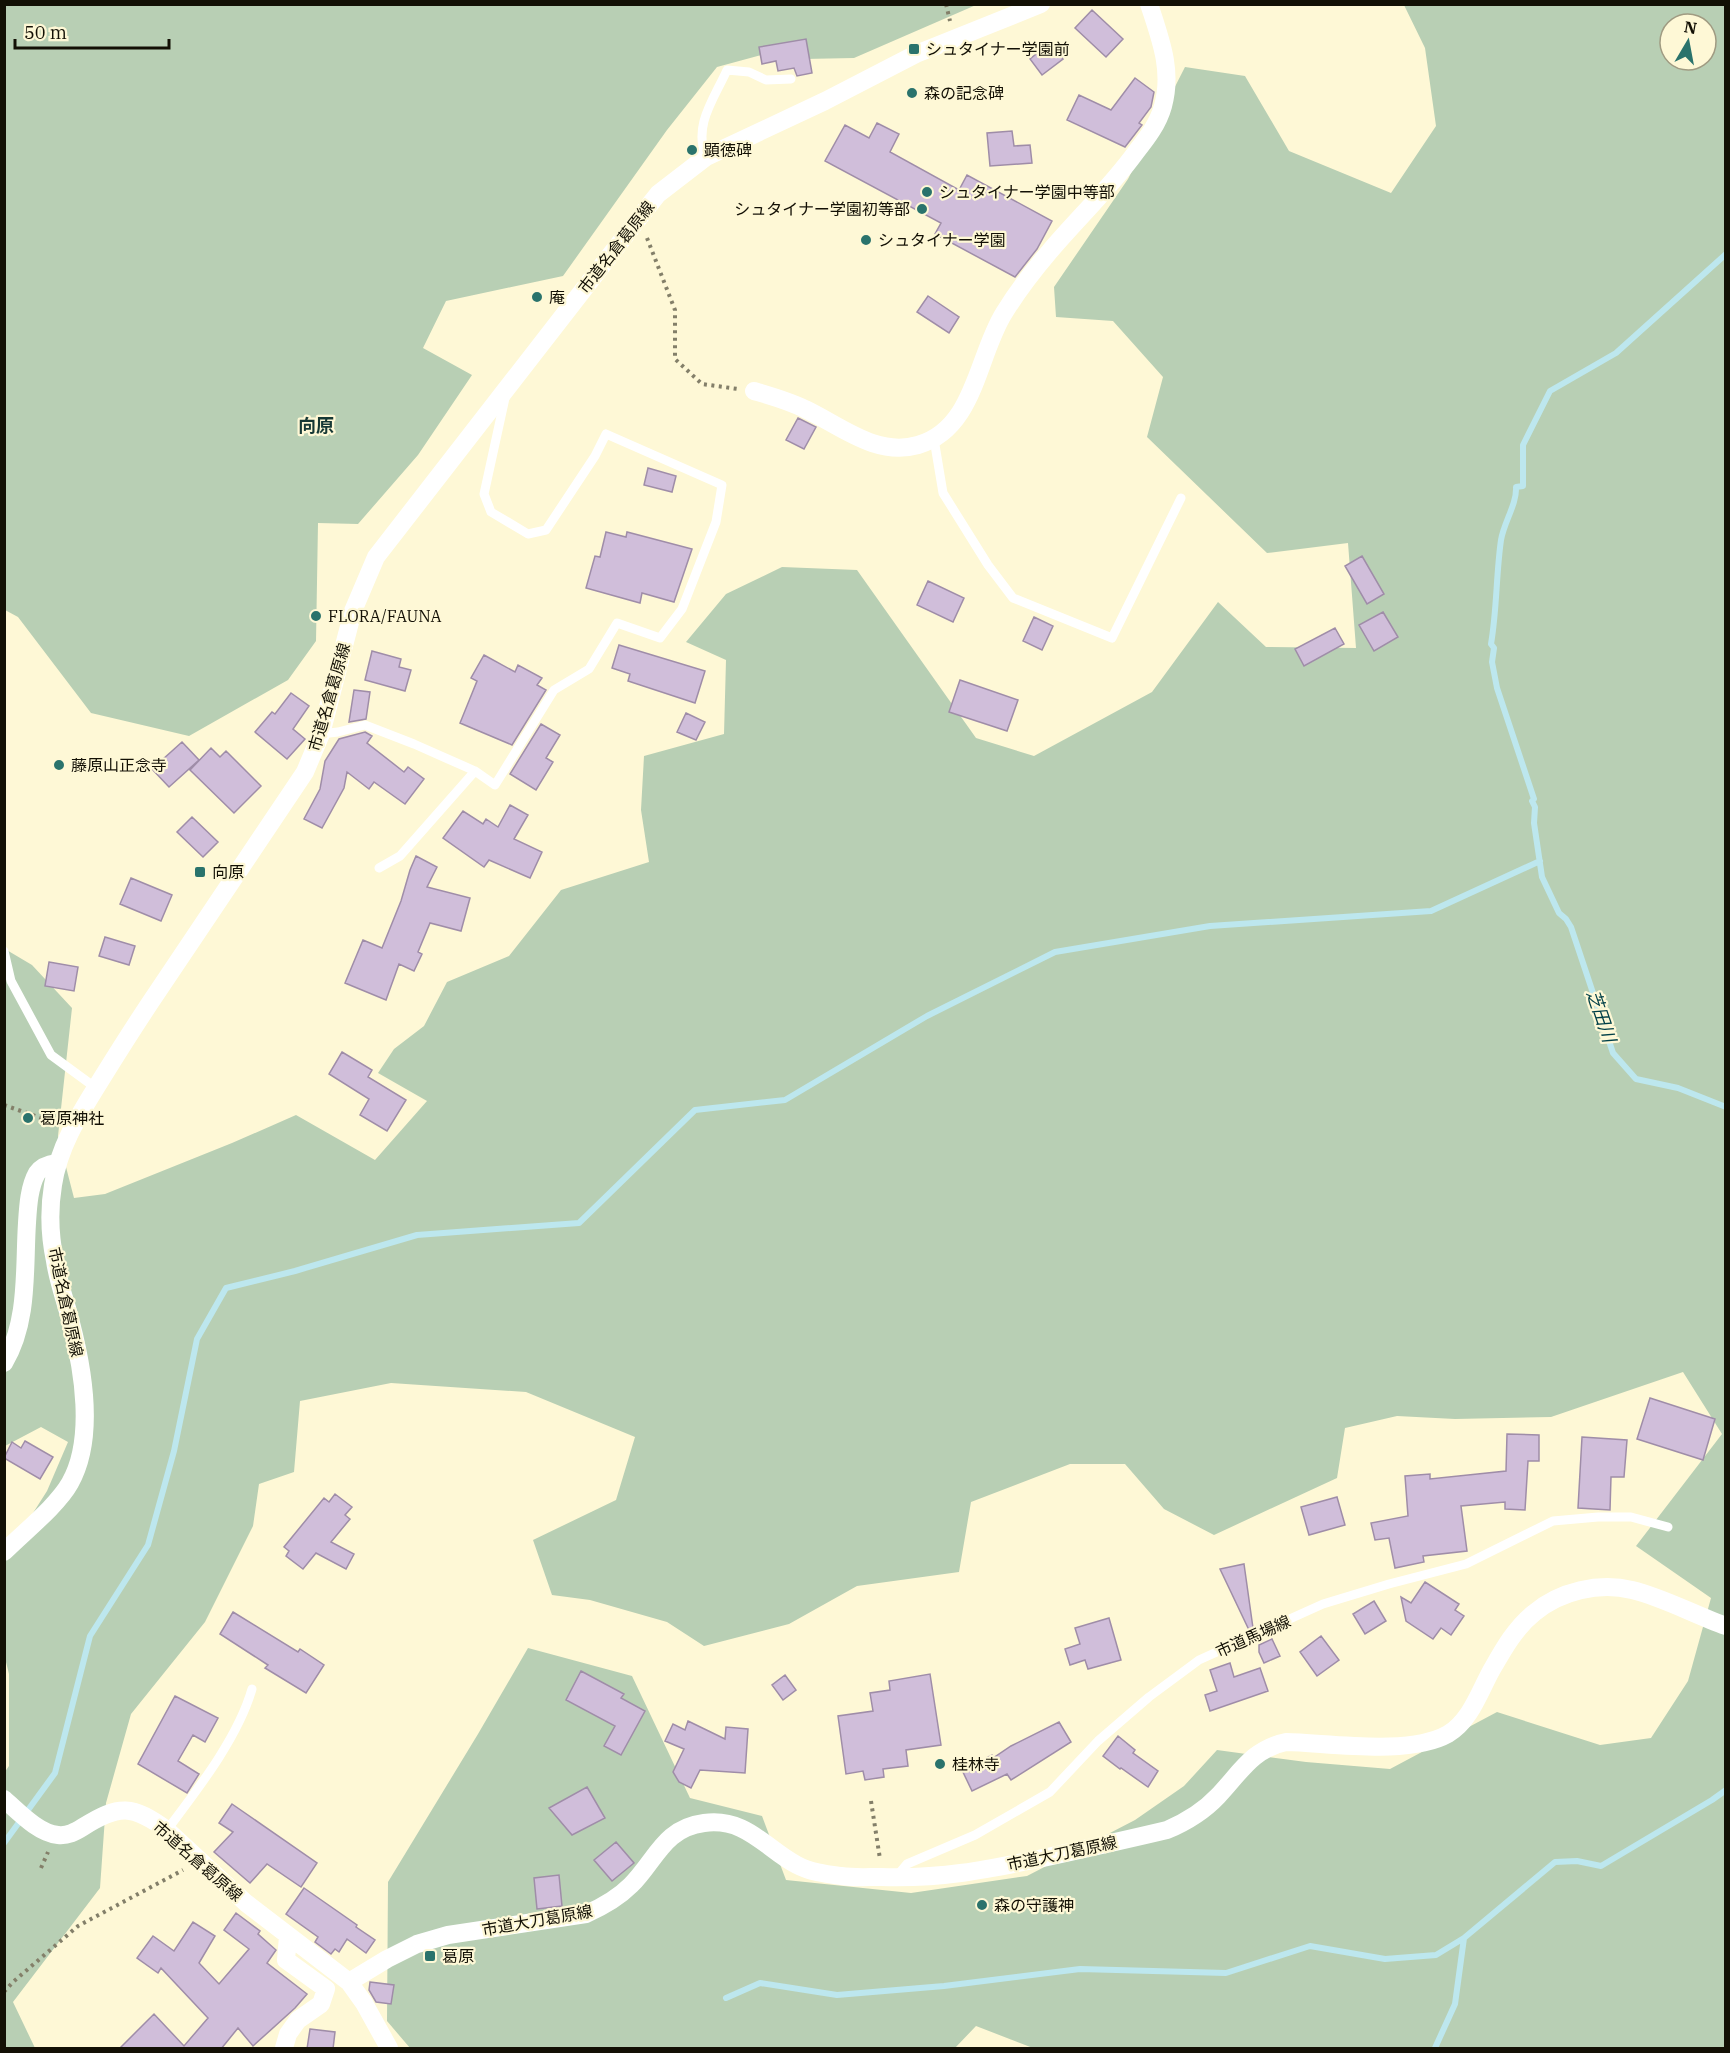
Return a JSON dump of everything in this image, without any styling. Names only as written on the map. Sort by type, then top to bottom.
[{"type":"street","name":"市道名倉葛原線","points":[[4,1552],[61,1496],[76,1471],[82,1450],[84,1424],[79,1357],[55,1262],[51,1232],[52,1194],[57,1163],[71,1129],[130,1033],[305,772],[321,734],[353,611],[376,557],[658,194],[706,157],[825,101],[916,54],[1041,4]]},
{"type":"street","points":[[754,391],[804,408],[870,443],[887,447],[903,448],[934,439],[946,430],[970,394],[991,336],[1022,286],[1050,251],[1114,181],[1155,128],[1163,105],[1167,68],[1149,4]]},
{"type":"street","points":[[4,1363],[19,1327],[25,1281],[28,1210],[33,1185],[38,1171],[48,1164],[57,1163]]},
{"type":"street","name":"市道大刀葛原線","points":[[349,1983],[387,1959],[417,1944],[448,1935],[586,1914],[602,1908],[630,1885],[663,1843],[686,1827],[705,1822],[724,1823],[745,1829],[797,1865],[819,1872],[889,1878],[923,1878],[971,1873],[1167,1830],[1202,1810],[1250,1760],[1274,1744],[1286,1742],[1394,1746],[1421,1743],[1446,1735],[1465,1719],[1508,1642],[1534,1613],[1554,1600],[1593,1587],[1635,1590],[1725,1626]]},
{"type":"street","name":"市道名倉葛原線","points":[[11,1805],[41,1829],[56,1835],[71,1834],[104,1814],[121,1809],[138,1812],[167,1830],[246,1903],[349,1983],[364,2003],[389,2049]]},
{"type":"street","points":[[284,2049],[288,2034],[298,2020],[321,2004],[326,1989],[286,1960],[288,1936]]},
{"type":"lane","points":[[706,157],[701,145],[701,125],[727,70],[749,72],[766,80],[790,79]]},
{"type":"lane","points":[[321,734],[364,725],[475,771],[495,785],[554,690],[589,669],[617,623],[660,638],[682,609],[716,522],[722,485],[606,434],[596,456],[546,530],[528,534],[491,512],[484,494],[507,387]]},
{"type":"lane","points":[[934,439],[943,493],[988,565],[1013,598],[1112,638],[1181,498]]},
{"type":"lane","points":[[379,868],[400,856],[475,771]]},
{"type":"lane","points":[[4,951],[11,981],[51,1055],[96,1088]]},
{"type":"lane","points":[[4,1339],[21,1313]]},
{"type":"lane","name":"市道馬場線","points":[[889,1878],[907,1864],[975,1835],[1050,1792],[1098,1741],[1149,1697],[1200,1660],[1323,1604],[1466,1564],[1553,1521],[1632,1517],[1668,1527]]},
{"type":"lane","points":[[167,1830],[200,1786],[230,1737],[248,1705],[252,1689]]},
{"type":"path","points":[[639,218],[675,310],[675,359],[702,384],[754,391]]},
{"type":"path","points":[[4,1105],[71,1129]]},
{"type":"path","points":[[872,1801],[889,1878]]},
{"type":"path","points":[[4,1992],[78,1926],[200,1861]]},
{"type":"green space","points":[[4,5],[976,5],[854,58],[804,59],[769,53],[717,67],[667,130],[563,276],[446,301],[423,348],[472,375],[418,455],[358,524],[318,523],[316,641],[288,680],[189,736],[91,713],[18,617],[5,610]]},
{"type":"green space","points":[[1404,5],[1725,5],[1725,2048],[1033,2048],[976,2026],[955,2048],[410,2048],[387,2021],[388,1882],[528,1648],[632,1676],[690,1798],[762,1816],[786,1880],[911,1893],[1027,1876],[1135,1820],[1184,1786],[1217,1750],[1306,1762],[1390,1769],[1497,1712],[1600,1745],[1651,1738],[1688,1681],[1711,1598],[1636,1546],[1722,1434],[1683,1372],[1551,1417],[1455,1419],[1397,1416],[1345,1428],[1337,1478],[1214,1535],[1164,1509],[1125,1464],[1070,1464],[971,1502],[959,1572],[857,1586],[789,1624],[704,1646],[667,1622],[590,1600],[552,1595],[533,1540],[616,1500],[635,1437],[526,1392],[391,1383],[300,1401],[294,1472],[259,1484],[253,1526],[205,1622],[131,1714],[106,1803],[100,1888],[13,2002],[35,2048],[5,2048],[4,1773],[9,1766],[9,1674],[4,1654],[5,1557],[47,1491],[68,1442],[41,1427],[5,1446],[5,949],[32,965],[72,1008],[58,1136],[74,1198],[105,1194],[296,1115],[375,1160],[427,1101],[378,1073],[394,1049],[424,1026],[447,982],[509,956],[561,890],[649,862],[641,810],[644,756],[724,734],[726,660],[686,642],[726,594],[782,567],[857,570],[976,738],[1034,756],[1152,692],[1218,602],[1266,647],[1356,648],[1348,543],[1267,553],[1147,437],[1163,377],[1113,321],[1056,317],[1054,287],[1128,179],[1185,67],[1245,76],[1289,151],[1391,193],[1436,126],[1425,48]]},
{"type":"building","points":[[1092,10],[1123,39],[1106,57],[1075,28]]},
{"type":"building","points":[[806,39],[812,73],[797,76],[794,68],[778,71],[776,61],[762,64],[759,47]]},
{"type":"building","points":[[1050,43],[1063,59],[1042,75],[1030,59]]},
{"type":"building","points":[[1135,78],[1154,92],[1151,107],[1139,123],[1142,125],[1125,147],[1067,120],[1079,95],[1111,110]]},
{"type":"building","points":[[877,123],[899,134],[890,152],[959,190],[967,175],[1052,221],[1037,249],[1015,277],[935,234],[941,223],[825,161],[845,125],[869,138]]},
{"type":"building","points":[[1012,131],[1014,146],[1030,145],[1032,163],[990,166],[987,133]]},
{"type":"building","points":[[928,296],[959,317],[949,333],[917,312]]},
{"type":"building","points":[[798,418],[816,427],[804,449],[786,440]]},
{"type":"building","points":[[648,468],[676,476],[672,492],[644,485]]},
{"type":"building","points":[[606,532],[626,537],[627,532],[692,549],[674,602],[642,593],[640,603],[586,588],[595,556],[600,557]]},
{"type":"building","points":[[1362,556],[1384,594],[1367,604],[1345,566]]},
{"type":"building","points":[[928,581],[964,598],[953,622],[917,605]]},
{"type":"building","points":[[1383,612],[1398,637],[1374,651],[1359,625]]},
{"type":"building","points":[[1034,617],[1053,626],[1042,650],[1023,641]]},
{"type":"building","points":[[1335,628],[1344,644],[1304,666],[1295,649]]},
{"type":"building","points":[[619,645],[705,671],[695,703],[628,681],[630,674],[612,668]]},
{"type":"building","points":[[372,651],[401,659],[399,667],[411,670],[405,691],[365,680]]},
{"type":"building","points":[[484,655],[515,672],[518,665],[542,678],[537,685],[546,690],[512,745],[460,723],[477,681],[471,678]]},
{"type":"building","points":[[960,680],[1018,700],[1007,731],[949,712]]},
{"type":"building","points":[[354,690],[370,692],[366,719],[349,722]]},
{"type":"building","points":[[291,693],[309,706],[293,729],[305,739],[287,759],[255,732],[272,712],[275,714]]},
{"type":"building","points":[[686,713],[705,722],[696,740],[677,732]]},
{"type":"building","points":[[541,724],[560,735],[546,758],[553,762],[536,790],[510,774]]},
{"type":"building","points":[[365,732],[372,736],[367,743],[404,772],[408,767],[424,779],[405,804],[374,782],[369,789],[347,772],[344,788],[322,828],[304,819],[320,789],[325,761],[339,739]]},
{"type":"building","points":[[182,742],[199,760],[169,787],[152,769]]},
{"type":"building","points":[[211,748],[220,757],[226,751],[261,786],[234,813],[190,770]]},
{"type":"building","points":[[510,805],[528,815],[514,839],[542,852],[530,878],[489,860],[484,867],[443,838],[463,811],[483,824],[486,819],[498,827]]},
{"type":"building","points":[[192,817],[218,842],[203,857],[177,832]]},
{"type":"building","points":[[416,856],[437,867],[427,887],[470,898],[461,931],[430,923],[418,952],[422,954],[414,971],[399,964],[386,1000],[345,983],[363,940],[382,948]]},
{"type":"building","points":[[131,878],[172,895],[161,921],[120,904]]},
{"type":"building","points":[[105,937],[135,946],[129,965],[99,956]]},
{"type":"building","points":[[49,962],[78,967],[74,991],[45,986]]},
{"type":"building","points":[[342,1052],[372,1070],[368,1077],[406,1100],[387,1131],[360,1115],[369,1099],[329,1074]]},
{"type":"building","points":[[1650,1398],[1715,1419],[1703,1460],[1637,1439]]},
{"type":"building","points":[[1507,1434],[1539,1435],[1539,1461],[1528,1461],[1525,1510],[1505,1509],[1505,1502],[1461,1506],[1467,1551],[1423,1556],[1424,1562],[1395,1568],[1389,1538],[1375,1540],[1371,1523],[1408,1516],[1405,1476],[1430,1474],[1430,1479],[1506,1471]]},
{"type":"building","points":[[1582,1437],[1627,1440],[1624,1477],[1611,1477],[1610,1510],[1578,1508]]},
{"type":"building","points":[[25,1441],[53,1457],[40,1479],[4,1458],[12,1442],[21,1448]]},
{"type":"building","points":[[335,1494],[352,1507],[345,1515],[350,1519],[331,1542],[354,1554],[346,1569],[316,1553],[303,1569],[286,1556],[289,1551],[284,1547],[324,1498],[329,1502]]},
{"type":"building","points":[[1337,1497],[1345,1525],[1309,1535],[1301,1507]]},
{"type":"building","points":[[1244,1564],[1253,1628],[1249,1630],[1220,1569]]},
{"type":"building","points":[[1425,1582],[1459,1604],[1455,1610],[1464,1616],[1451,1635],[1441,1628],[1433,1639],[1406,1621],[1401,1597],[1411,1603]]},
{"type":"building","points":[[1374,1601],[1386,1621],[1365,1634],[1353,1614]]},
{"type":"building","points":[[233,1612],[298,1652],[300,1649],[324,1665],[306,1693],[265,1668],[268,1665],[220,1634]]},
{"type":"building","points":[[1109,1618],[1121,1660],[1088,1669],[1085,1660],[1070,1665],[1065,1649],[1080,1644],[1075,1628]]},
{"type":"building","points":[[1321,1636],[1339,1660],[1317,1676],[1300,1652]]},
{"type":"building","points":[[1272,1639],[1280,1656],[1264,1663],[1259,1652],[1259,1645]]},
{"type":"building","points":[[1230,1663],[1234,1677],[1260,1668],[1268,1691],[1210,1711],[1205,1695],[1217,1691],[1210,1670]]},
{"type":"building","points":[[581,1671],[624,1694],[621,1698],[645,1711],[621,1755],[604,1746],[615,1726],[566,1700]]},
{"type":"building","points":[[930,1674],[941,1745],[906,1750],[908,1766],[883,1769],[884,1777],[865,1780],[863,1771],[846,1774],[838,1716],[873,1711],[870,1693],[890,1690],[889,1681]]},
{"type":"building","points":[[785,1675],[796,1690],[783,1700],[772,1685]]},
{"type":"building","points":[[175,1696],[218,1718],[205,1742],[193,1735],[178,1761],[199,1774],[187,1793],[138,1764]]},
{"type":"building","points":[[688,1721],[725,1739],[726,1727],[748,1729],[745,1773],[700,1770],[691,1788],[679,1782],[673,1772],[684,1749],[665,1741],[673,1724],[685,1730]]},
{"type":"building","points":[[1059,1722],[1071,1742],[1011,1780],[1007,1774],[972,1791],[962,1770],[992,1755],[993,1758],[1011,1746]]},
{"type":"building","points":[[1118,1736],[1135,1750],[1133,1753],[1158,1771],[1148,1787],[1103,1756]]},
{"type":"building","points":[[587,1787],[605,1818],[572,1835],[549,1808]]},
{"type":"building","points":[[232,1804],[317,1863],[301,1887],[267,1864],[250,1883],[214,1852],[233,1832],[219,1823]]},
{"type":"building","points":[[616,1842],[634,1863],[612,1881],[594,1860]]},
{"type":"building","points":[[559,1875],[562,1906],[537,1909],[534,1878]]},
{"type":"building","points":[[304,1888],[375,1940],[366,1953],[347,1939],[339,1952],[335,1949],[331,1954],[315,1942],[318,1937],[286,1914]]},
{"type":"building","points":[[236,1913],[260,1931],[258,1934],[276,1950],[267,1963],[307,1994],[295,2008],[253,2046],[238,2028],[221,2049],[119,2049],[154,2014],[184,2046],[208,2018],[161,1968],[158,1973],[137,1958],[153,1936],[174,1951],[193,1922],[215,1936],[199,1963],[219,1984],[249,1949],[224,1930]]},
{"type":"building","points":[[370,1982],[394,1985],[391,2004],[376,2002],[369,1990]]},
{"type":"building","points":[[310,2029],[335,2032],[333,2049],[307,2049]]},
{"type":"waterway","name":"芝田川","points":[[1726,254],[1616,353],[1550,391],[1523,445],[1523,486],[1516,487],[1501,540],[1491,644],[1494,648],[1492,662],[1497,688],[1534,799],[1532,801],[1535,807],[1534,823],[1542,877],[1559,913],[1571,927],[1613,1053],[1636,1079],[1678,1088],[1726,1107]]},
{"type":"waterway","points":[[4,1843],[55,1773],[90,1636],[148,1545],[174,1451],[197,1339],[226,1288],[295,1271],[417,1235],[579,1223],[695,1110],[785,1100],[927,1016],[1055,952],[1210,926],[1431,911],[1540,861]]},
{"type":"waterway","points":[[726,1998],[760,1983],[837,1995],[944,1986],[1080,1969],[1226,1973],[1310,1946],[1385,1959],[1436,1955],[1464,1938],[1555,1862],[1577,1861],[1601,1866],[1726,1790]]},
{"type":"waterway","points":[[1435,2048],[1455,2004],[1464,1938]]},
{"type":"place","name":"シュタイナー学園前","points":[[914,49]]},
{"type":"place","name":"森の記念碑","points":[[912,93]]},
{"type":"place","name":"顕徳碑","points":[[692,150]]},
{"type":"place","name":"シュタイナー学園中等部","points":[[927,192]]},
{"type":"place","name":"シュタイナー学園初等部","points":[[922,209]]},
{"type":"place","name":"シュタイナー学園","points":[[866,240]]},
{"type":"place","name":"庵","points":[[537,297]]},
{"type":"place","name":"FLORA/FAUNA","points":[[316,616]]},
{"type":"place","name":"藤原山正念寺","points":[[59,765]]},
{"type":"place","name":"向原","points":[[200,872]]},
{"type":"place","name":"葛原神社","points":[[28,1118]]},
{"type":"place","name":"桂林寺","points":[[940,1764]]},
{"type":"place","name":"森の守護神","points":[[982,1905]]},
{"type":"place","name":"葛原","points":[[430,1956]]},
{"type":"district","name":"向原","points":[[316,426]]}]
